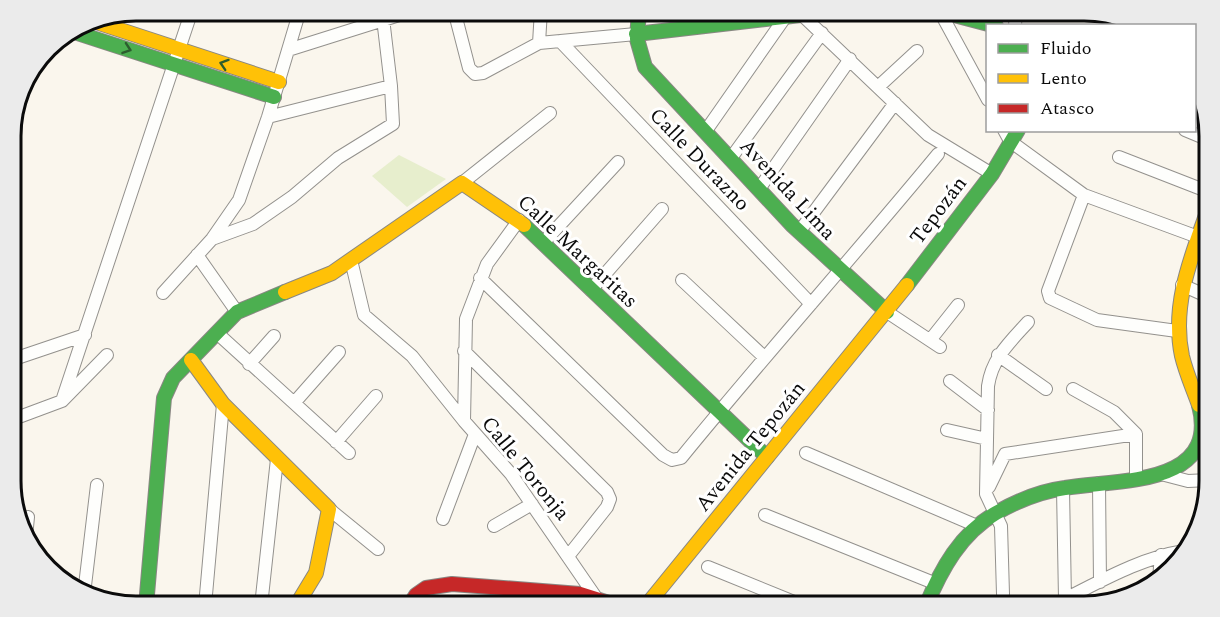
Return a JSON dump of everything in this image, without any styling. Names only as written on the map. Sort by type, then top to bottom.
[{"type":"street","points":[[62,401],[188,21]]},
{"type":"street","points":[[163,292],[212,239],[239,200],[268,117],[297,21]]},
{"type":"street","points":[[288,50],[367,21]]},
{"type":"street","points":[[212,239],[253,224],[292,197],[338,158],[393,124],[394,115],[384,21]]},
{"type":"street","points":[[457,21],[469,68],[474,74],[483,73],[539,43],[740,21]]},
{"type":"street","points":[[539,43],[540,21]]},
{"type":"street","points":[[636,34],[638,21]]},
{"type":"street","points":[[717,21],[717,25]]},
{"type":"street","points":[[705,132],[781,21]]},
{"type":"street","points":[[809,21],[928,135],[992,174]]},
{"type":"street","points":[[944,21],[986,98]]},
{"type":"street","points":[[106,25],[279,82]]},
{"type":"street","points":[[731,158],[822,33]]},
{"type":"street","name":"Avenida Lima","points":[[636,34],[638,51],[645,67],[840,273],[887,312],[935,343],[958,305]]},
{"type":"street","points":[[81,35],[274,97]]},
{"type":"street","name":"Calle Durazno","points":[[560,41],[811,304]]},
{"type":"street","points":[[878,87],[917,51]]},
{"type":"street","points":[[759,189],[850,59]]},
{"type":"street","points":[[268,117],[391,86]]},
{"type":"street","points":[[799,232],[895,103]]},
{"type":"street","points":[[147,596],[167,386],[237,312],[332,273],[462,183],[550,112]]},
{"type":"street","points":[[1010,134],[1084,195],[1198,237],[1182,285],[1177,331],[1185,369],[1199,412]]},
{"type":"street","name":"Tepozán","points":[[887,312],[992,174],[1010,134]]},
{"type":"street","points":[[480,278],[672,460],[681,458],[763,356],[840,273],[938,154]]},
{"type":"street","points":[[1119,157],[1199,188]]},
{"type":"street","points":[[544,242],[618,162]]},
{"type":"street","name":"Calle Margaritas","points":[[462,183],[519,220],[544,242],[591,290],[767,457]]},
{"type":"street","points":[[1084,195],[1048,291],[1050,298],[1097,320],[1177,331]]},
{"type":"street","points":[[591,290],[662,209]]},
{"type":"street","name":"Calle Toronja","points":[[519,220],[487,264],[466,319],[464,421],[511,474],[595,596]]},
{"type":"street","points":[[197,255],[237,312]]},
{"type":"street","points":[[351,260],[364,315],[412,356],[464,421]]},
{"type":"street","points":[[682,280],[763,356]]},
{"type":"street","points":[[1182,285],[1199,293]]},
{"type":"street","name":"Avenida Tepozán","points":[[654,596],[887,312]]},
{"type":"street","points":[[1003,594],[1001,526],[986,494],[990,373],[998,355],[1028,322]]},
{"type":"street","points":[[217,333],[349,453]]},
{"type":"street","points":[[21,357],[85,335]]},
{"type":"street","points":[[249,364],[274,336]]},
{"type":"street","points":[[464,351],[607,492],[610,499],[607,507],[569,555]]},
{"type":"street","points":[[294,403],[339,352]]},
{"type":"street","points":[[21,416],[62,401],[107,355]]},
{"type":"street","points":[[998,355],[1046,389]]},
{"type":"street","points":[[191,360],[223,404],[277,459],[329,509],[378,549]]},
{"type":"street","points":[[950,381],[988,410]]},
{"type":"street","points":[[1073,389],[1114,412],[1136,434],[1136,477]]},
{"type":"street","points":[[336,442],[376,396]]},
{"type":"street","points":[[206,596],[223,404]]},
{"type":"street","points":[[946,430],[987,439]]},
{"type":"street","points":[[443,519],[475,434]]},
{"type":"street","points":[[986,494],[1005,454],[1136,434]]},
{"type":"street","points":[[929,596],[934,583],[953,553],[978,526],[996,514],[1032,497],[1063,489],[1161,474],[1190,460],[1199,446]]},
{"type":"street","points":[[806,453],[978,526]]},
{"type":"street","points":[[262,596],[277,459]]},
{"type":"street","points":[[1161,474],[1188,481],[1199,480]]},
{"type":"street","points":[[1099,483],[1100,582]]},
{"type":"street","points":[[85,584],[97,485]]},
{"type":"street","points":[[1062,596],[1063,489]]},
{"type":"street","points":[[494,526],[532,504]]},
{"type":"street","points":[[306,596],[318,574],[329,509]]},
{"type":"street","points":[[765,515],[934,583]]},
{"type":"street","points":[[1075,596],[1161,555],[1173,553]]},
{"type":"street","points":[[1160,567],[1161,555]]},
{"type":"street","points":[[708,567],[779,596]]},
{"type":"street","points":[[414,596],[432,585],[464,584],[534,596]]},
{"type":"green space","points":[[399,155],[446,179],[407,207],[372,176]]},
{"type":"traffic: fast","points":[[638,21],[637,39],[645,67],[792,225],[887,312]]},
{"type":"traffic: fast","points":[[636,34],[749,21]]},
{"type":"traffic: fast","points":[[977,21],[988,24]]},
{"type":"traffic: fast","points":[[82,34],[274,97]]},
{"type":"traffic: fast","points":[[907,285],[992,174],[1017,132]]},
{"type":"traffic: fast","points":[[524,225],[767,457]]},
{"type":"traffic: fast","points":[[147,596],[164,398],[173,378],[237,312],[285,292]]},
{"type":"traffic: fast","points":[[930,596],[938,579],[962,541],[996,513],[1047,491],[1160,474],[1180,465],[1194,451],[1199,437]]},
{"type":"traffic: slow","points":[[106,25],[279,82]]},
{"type":"traffic: slow","points":[[285,292],[332,273],[462,183],[524,225]]},
{"type":"traffic: slow","points":[[1199,235],[1181,299],[1179,337],[1182,356],[1199,405]]},
{"type":"traffic: slow","points":[[654,596],[907,285]]},
{"type":"traffic: slow","points":[[191,360],[223,404],[329,509],[316,573],[302,596]]},
{"type":"traffic: jam","points":[[415,596],[426,588],[452,584],[586,596]]}]
